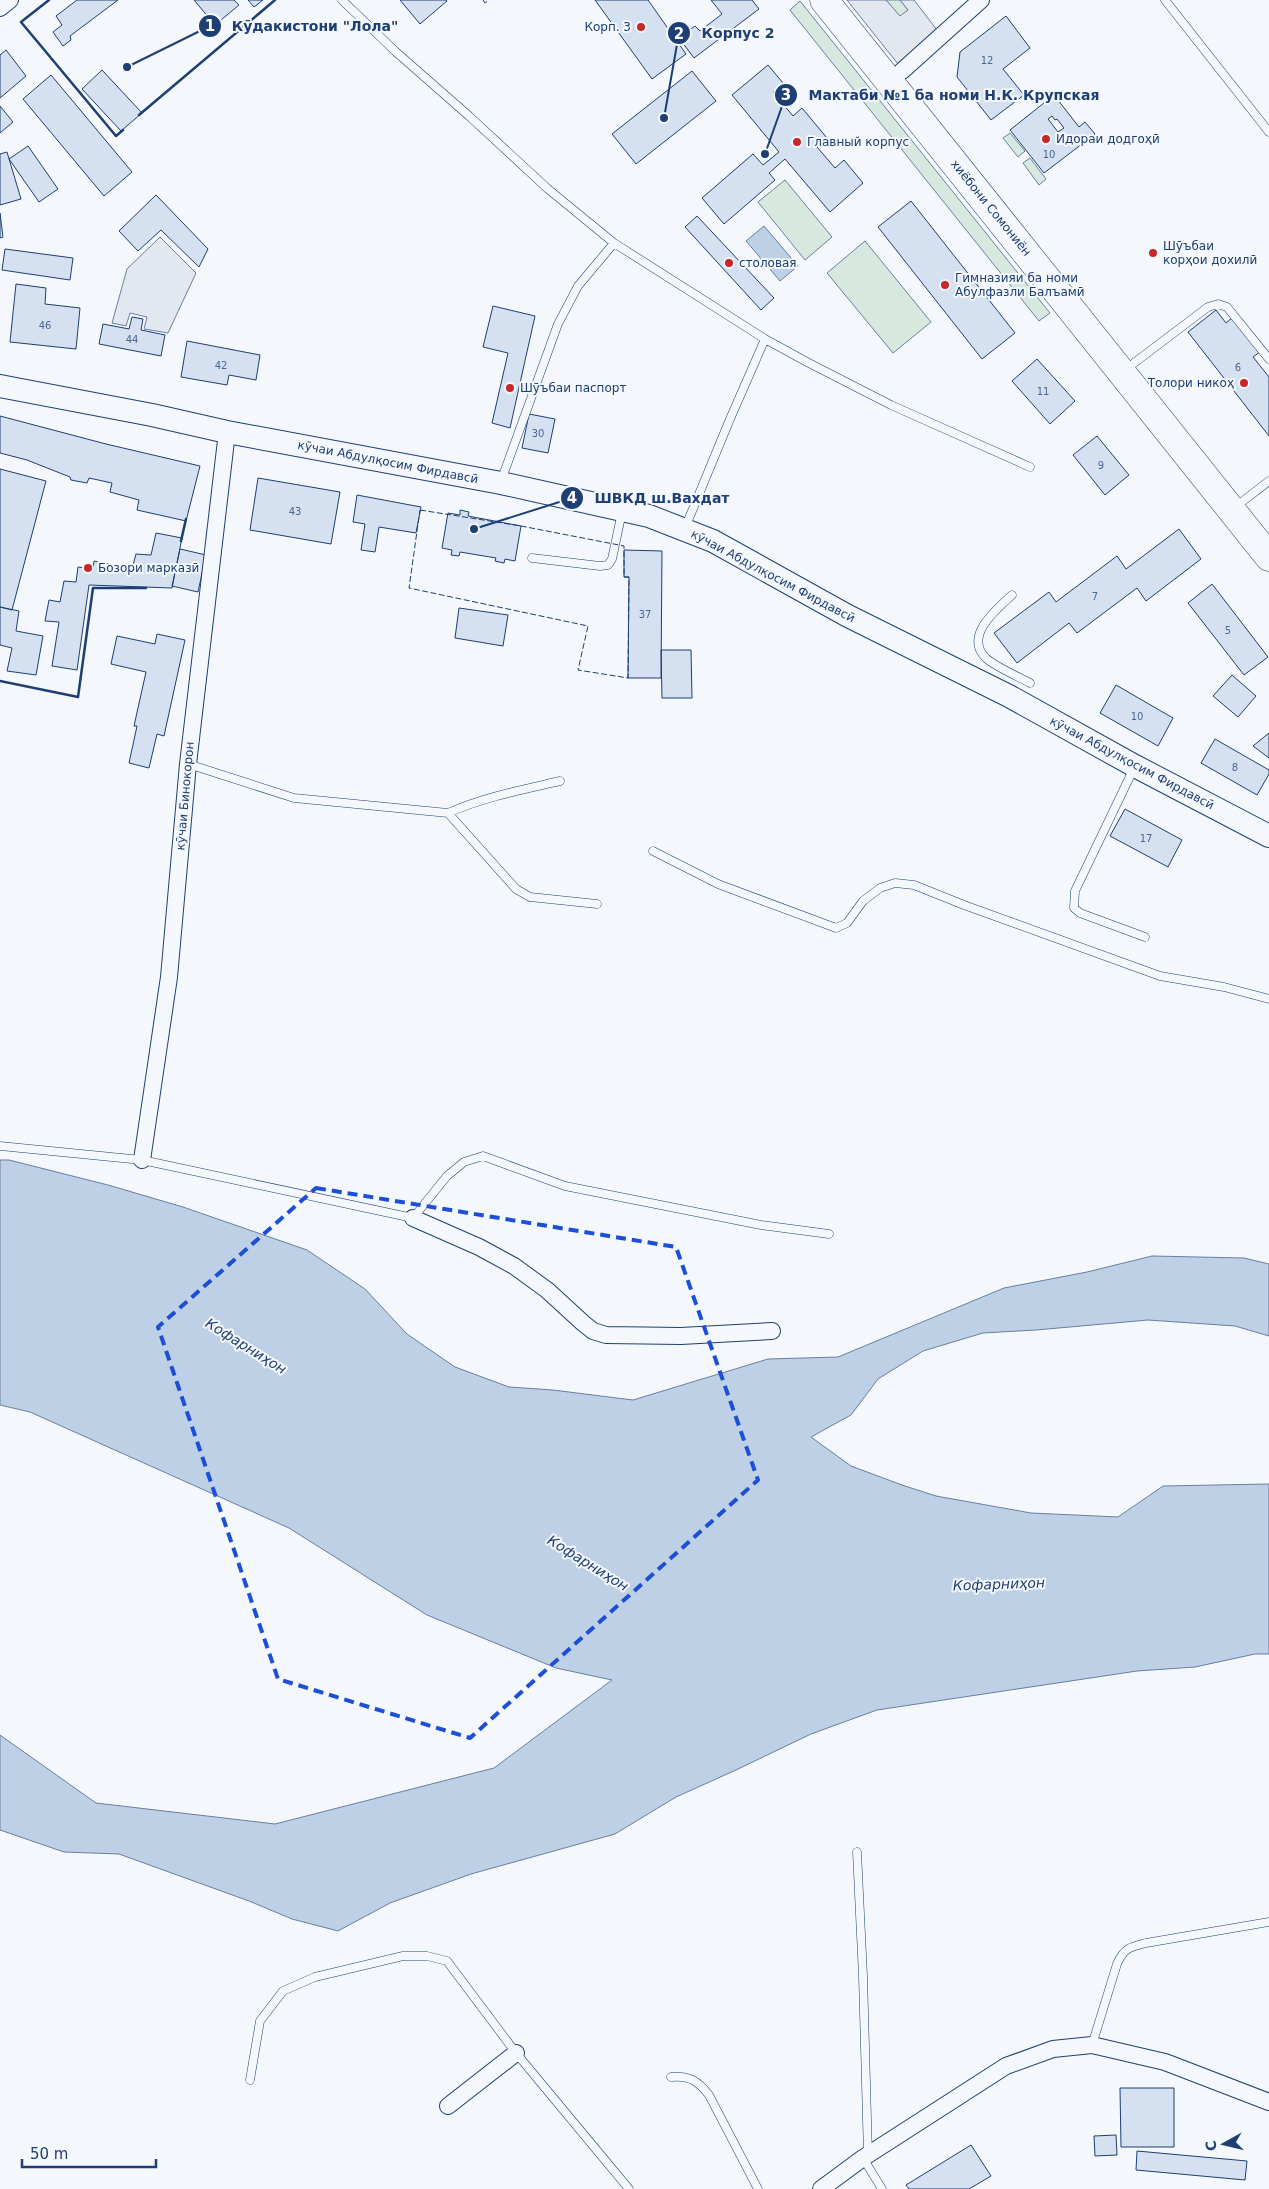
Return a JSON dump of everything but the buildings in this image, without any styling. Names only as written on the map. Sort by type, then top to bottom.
[{"type":"highway","name":"хиёбони Сомониён","points":[[824,0],[1269,557]]},
{"type":"highway","name":"хиёбони Сомониён","points":[[845,0],[1269,533]]},
{"type":"street","points":[[0,8],[10,0]]},
{"type":"street","points":[[902,71],[981,0]]},
{"type":"street","name":"кӯчаи Абдулқосим Фирдавсӣ","points":[[0,386],[152,415],[227,432],[500,483],[650,516],[713,541],[848,616],[1009,696],[1135,766],[1269,836]]},
{"type":"street","name":"кӯчаи Бинокорон","points":[[142,1160],[167,994],[188,764],[227,432]]},
{"type":"street","points":[[413,1218],[479,1247],[514,1266],[547,1290],[593,1331],[606,1335],[681,1336],[772,1331]]},
{"type":"street","points":[[821,2189],[865,2157],[1006,2066],[1052,2049],[1092,2045],[1165,2062],[1269,2102]]},
{"type":"street","points":[[448,2106],[516,2053]]},
{"type":"lane","points":[[342,0],[396,52],[470,116],[548,189],[614,243],[765,339],[891,404],[1030,467]]},
{"type":"lane","points":[[1164,0],[1269,132]]},
{"type":"lane","points":[[500,483],[558,324],[578,286],[614,243]]},
{"type":"lane","points":[[1134,363],[1208,307],[1218,304],[1227,307],[1269,359]]},
{"type":"lane","points":[[685,529],[765,339]]},
{"type":"lane","points":[[1243,501],[1269,481]]},
{"type":"lane","points":[[532,558],[600,566],[608,564],[612,559],[622,510]]},
{"type":"lane","points":[[1012,595],[988,618],[980,632],[978,642],[986,658],[1030,683]]},
{"type":"lane","points":[[188,764],[294,798],[448,813],[472,802],[560,781]]},
{"type":"lane","points":[[1135,766],[1075,891],[1074,908],[1145,937]]},
{"type":"lane","points":[[448,813],[516,889],[530,897],[597,904]]},
{"type":"lane","points":[[653,851],[718,884],[836,928],[847,923],[863,901],[880,888],[895,884],[914,885],[1160,976],[1224,987],[1269,999]]},
{"type":"lane","points":[[0,1146],[142,1160],[413,1218],[447,1176],[464,1162],[483,1156],[565,1186],[761,1225],[830,1234]]},
{"type":"lane","points":[[856,1852],[864,1986],[865,2157],[882,2189]]},
{"type":"lane","points":[[1092,2045],[1117,1964],[1122,1953],[1132,1946],[1269,1922]]},
{"type":"lane","points":[[250,2080],[260,2021],[283,1992],[315,1977],[403,1956],[427,1956],[447,1961],[516,2053],[628,2189]]},
{"type":"lane","points":[[671,2077],[689,2077],[699,2083],[709,2095],[758,2189]]},
{"type":"highlighted area","points":[[316,1188],[676,1247],[758,1480],[470,1738],[278,1679],[158,1327]]},
{"type":"shaded area","points":[[847,0],[886,0],[900,16],[908,10],[900,0],[914,0],[937,30],[898,64]]},
{"type":"shaded area","points":[[886,0],[900,0],[908,10],[900,17]]},
{"type":"shaded area","points":[[800,1],[1050,313],[1039,321],[790,10]]},
{"type":"shaded area","points":[[1010,133],[1025,151],[1018,157],[1003,138]]},
{"type":"shaded area","points":[[1030,158],[1046,179],[1039,185],[1023,163]]},
{"type":"shaded area","points":[[785,180],[832,237],[805,260],[758,202]]},
{"type":"shaded area","points":[[160,237],[196,273],[168,333],[144,329],[147,317],[130,313],[126,326],[112,323],[127,269]]},
{"type":"shaded area","points":[[865,241],[931,322],[893,353],[827,273]]},
{"type":"water","points":[[764,226],[798,266],[780,281],[746,241]]},
{"type":"water","name":"Кофарниҳон","points":[[0,1160],[9,1160],[108,1185],[183,1207],[307,1250],[365,1289],[407,1334],[455,1367],[509,1387],[553,1390],[633,1400],[768,1359],[838,1357],[1004,1288],[1087,1272],[1152,1256],[1244,1258],[1269,1264],[1269,1336],[1235,1326],[1148,1320],[983,1333],[923,1351],[878,1379],[851,1415],[811,1437],[851,1466],[902,1485],[936,1496],[1031,1513],[1118,1517],[1163,1486],[1269,1484],[1269,1654],[1255,1654],[1195,1667],[1137,1671],[877,1710],[811,1734],[676,1797],[615,1834],[471,1874],[390,1903],[338,1931],[292,1919],[249,1901],[119,1854],[64,1852],[0,1830],[0,1735],[96,1803],[275,1824],[494,1768],[612,1680],[556,1668],[427,1615],[289,1528],[30,1412],[0,1405]]},
{"type":"fence","points":[[483,0],[485,3],[489,0]]},
{"type":"fence","points":[[420,510],[521,526],[624,546],[624,577],[629,577],[628,678],[578,670],[588,626],[409,588],[420,510]]},
{"type":"wall","points":[[49,0],[21,22],[116,136],[123,130]]},
{"type":"wall","points":[[139,115],[275,0]]},
{"type":"wall","points":[[181,541],[186,519]]},
{"type":"wall","points":[[0,681],[78,697],[93,588],[146,588]]},
{"type":"place","name":"Корп. 3","points":[[641,27]]},
{"type":"place","name":"Кӯдакистони \"Лола\"","points":[[127,67]]},
{"type":"place","name":"Корпус 2","points":[[664,118]]},
{"type":"place","name":"Идораи додгоҳӣ","points":[[1046,139]]},
{"type":"place","name":"Главный корпус","points":[[797,142]]},
{"type":"place","name":"Мактаби №1 ба номи Н.К. Крупская","points":[[765,154]]},
{"type":"place","name":"Шӯъбаи корҳои дохилӣ","points":[[1153,253]]},
{"type":"place","name":"столовая","points":[[729,263]]},
{"type":"place","name":"Гимназияи ба номи Абулфазли Балъамӣ","points":[[945,285]]},
{"type":"place","name":"Толори никоҳ","points":[[1244,383]]},
{"type":"place","name":"Шӯъбаи паспорт","points":[[510,388]]},
{"type":"place","name":"ШВКД ш.Вахдат","points":[[474,529]]},
{"type":"place","name":"Бозори марказӣ","points":[[88,568]]}]
